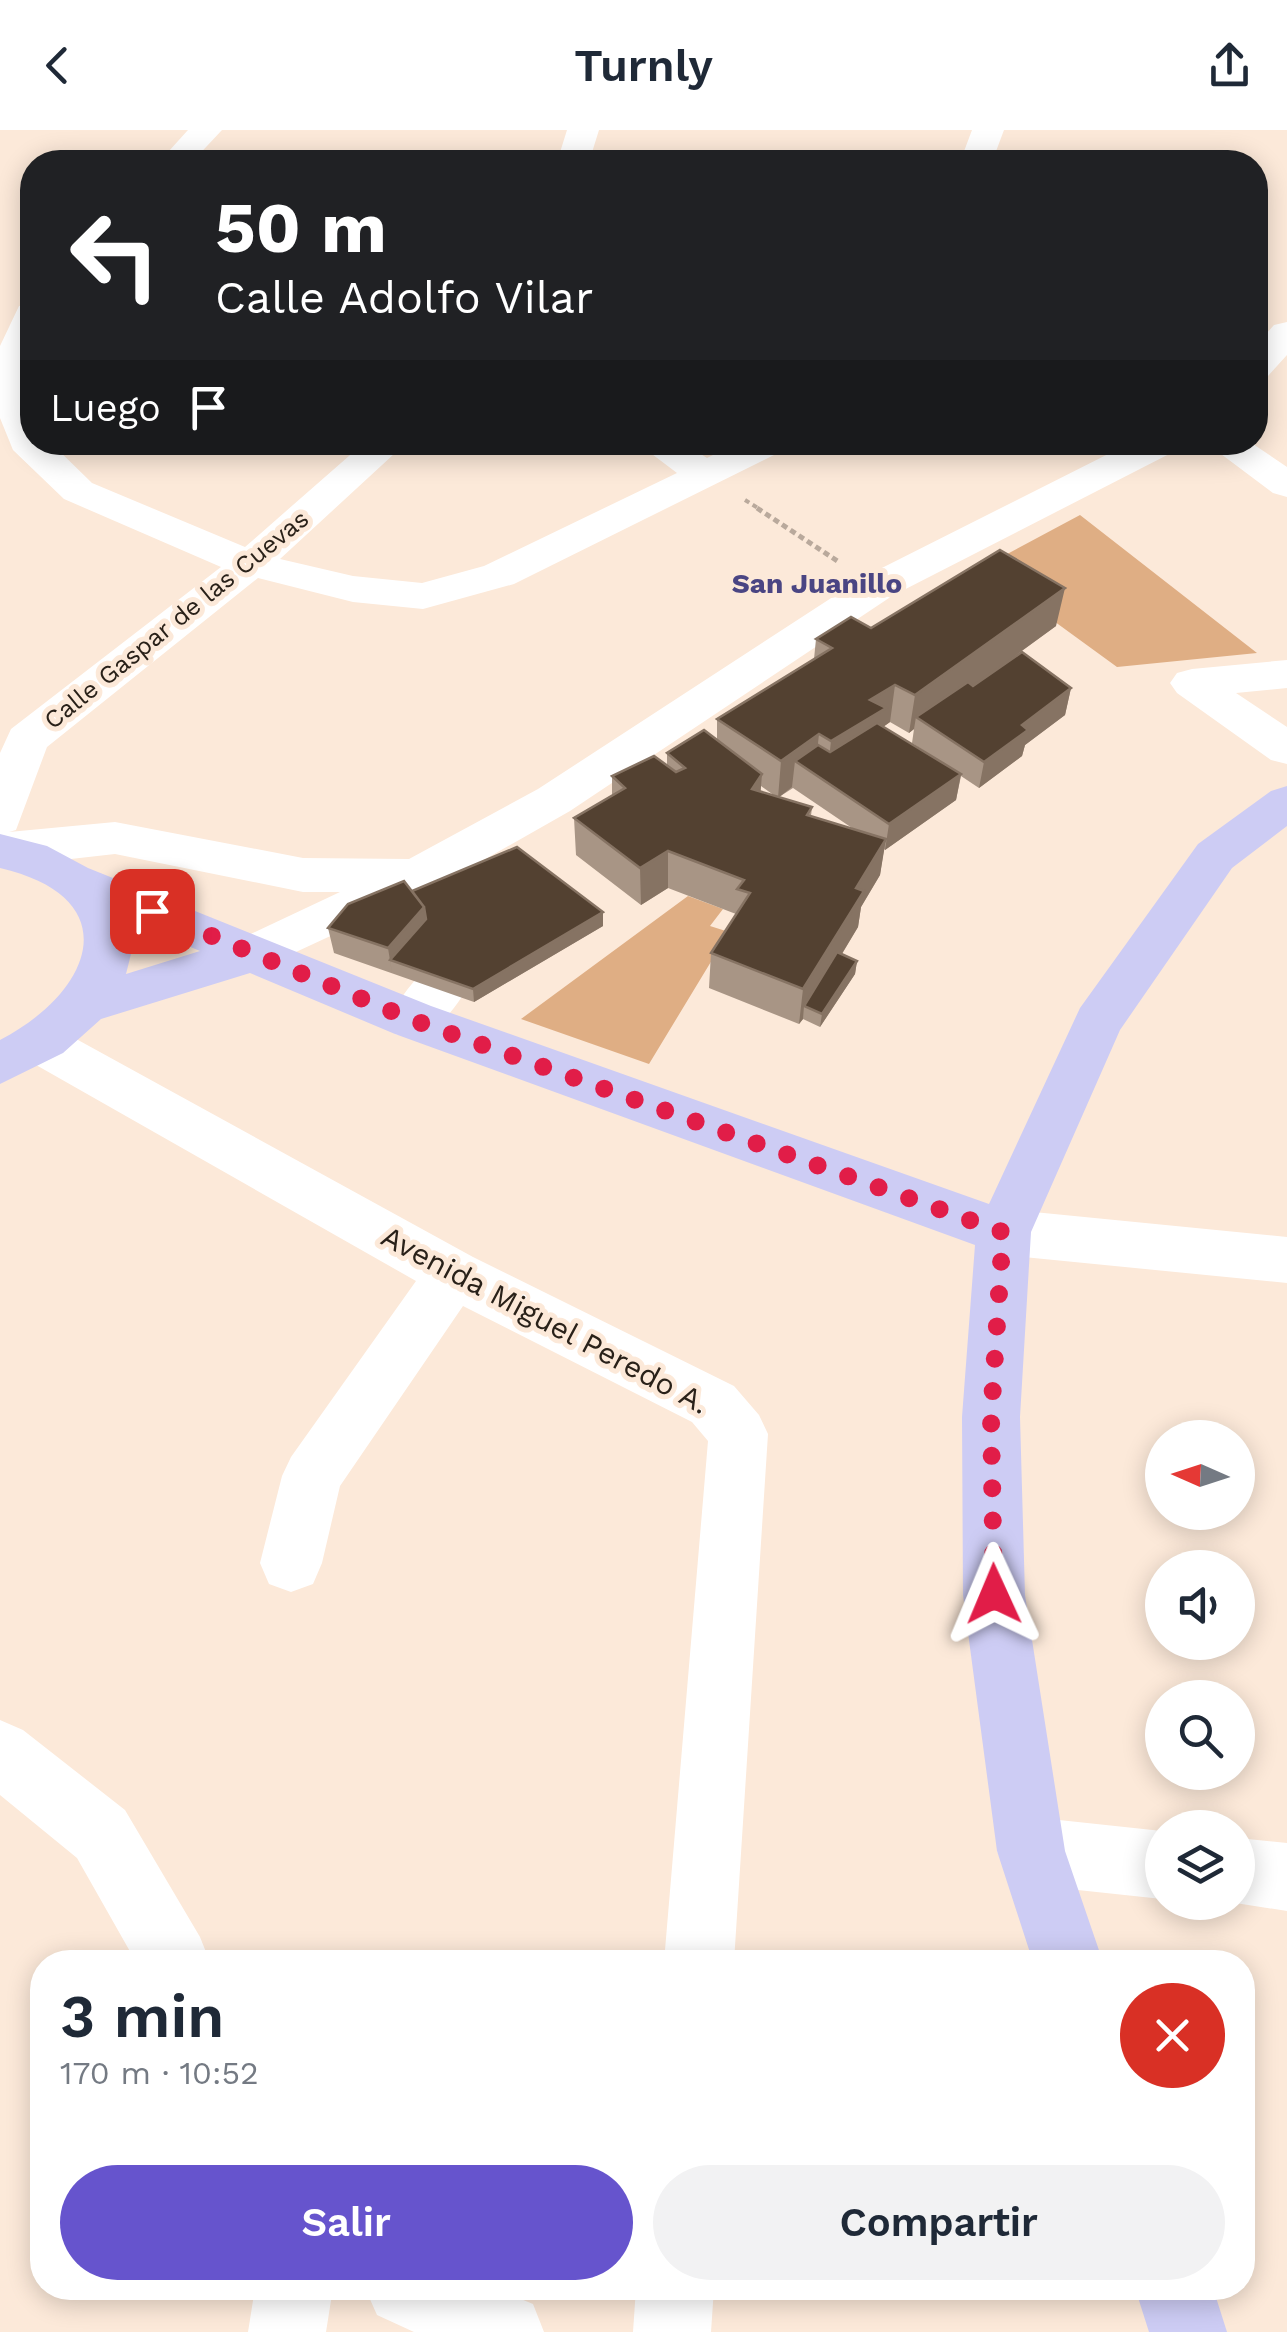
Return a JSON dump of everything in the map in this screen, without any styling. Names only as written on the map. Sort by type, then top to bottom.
[{"type":"main road","points":[[1064,1950],[1032,1851],[994,1594],[991,1417],[1003,1232],[1098,1022],[1214,856],[1287,802]]},
{"type":"main road","points":[[0,850],[49,862],[82,883],[413,1020],[1003,1232]]},
{"type":"main road","points":[[41,1038],[98,984],[106,954],[107,927],[99,904],[82,883]]},
{"type":"main road","points":[[41,1038],[255,952]]},
{"type":"main road","points":[[1178,2300],[1188,2332]]},
{"type":"street","points":[[187,150],[206,130]]},
{"type":"street","points":[[1268,354],[1287,333]]},
{"type":"street","points":[[20,340],[5,376],[20,419]]},
{"type":"street","points":[[41,455],[78,491],[250,564],[353,590],[422,596],[499,575],[744,455]]},
{"type":"street","name":"Calle Gaspar de las Cuevas","points":[[0,819],[27,740],[250,564],[373,455]]},
{"type":"street","points":[[676,455],[706,474]]},
{"type":"street","points":[[255,952],[418,875],[554,800],[878,587],[1137,455]]},
{"type":"street","points":[[1243,455],[1287,485]]},
{"type":"street","points":[[1287,674],[1192,683],[1287,749]]},
{"type":"street","points":[[0,850],[115,838],[303,875],[418,875]]},
{"type":"street","points":[[413,1020],[450,973]]},
{"type":"street","name":"Avenida Miguel Peredo A.","points":[[41,1038],[453,1274],[713,1404],[738,1434],[700,1950]]},
{"type":"street","points":[[1003,1232],[1287,1260]]},
{"type":"street","points":[[292,1563],[312,1476],[453,1274]]},
{"type":"street","points":[[0,1752],[101,1834],[168,1950]]},
{"type":"street","points":[[1032,1851],[1145,1862]]},
{"type":"street","points":[[1255,1874],[1287,1877]]},
{"type":"street","points":[[287,2332],[292,2300]]},
{"type":"street","points":[[432,2300],[505,2332]]},
{"type":"street","points":[[672,2332],[674,2300]]},
{"type":"path","points":[[706,474],[878,587]]},
{"type":"shaded area","points":[[1080,515],[1257,653],[1117,667],[981,568]]},
{"type":"shaded area","points":[[688,896],[723,909],[710,926],[729,932],[649,1064],[521,1019]]},
{"type":"building","points":[[1000,550],[1065,588],[915,695],[895,685],[870,700],[886,708],[831,741],[819,734],[781,761],[717,719],[832,648],[816,639],[851,617],[871,628]]},
{"type":"building","points":[[1022,652],[1071,688],[1022,725],[1028,730],[984,762],[916,717],[968,682],[973,686]]},
{"type":"building","points":[[877,723],[961,774],[889,824],[795,761],[818,745],[830,752]]},
{"type":"building","points":[[704,730],[762,774],[752,789],[812,807],[807,815],[886,839],[856,888],[864,891],[803,989],[711,953],[750,893],[737,889],[744,880],[668,851],[640,868],[574,818],[625,788],[612,776],[654,756],[676,772],[685,768],[667,753]]},
{"type":"building","points":[[517,847],[603,912],[473,989],[390,960],[426,919],[424,907],[412,891]]},
{"type":"building","points":[[404,881],[424,907],[388,948],[328,928],[348,904]]},
{"type":"building","points":[[837,952],[857,961],[822,1014],[804,1006]]},
{"type":"district","name":"San Juanillo","points":[[817,583]]},
{"type":"route","points":[[152,911],[413,1020],[1003,1232],[991,1417],[994,1594]]}]
